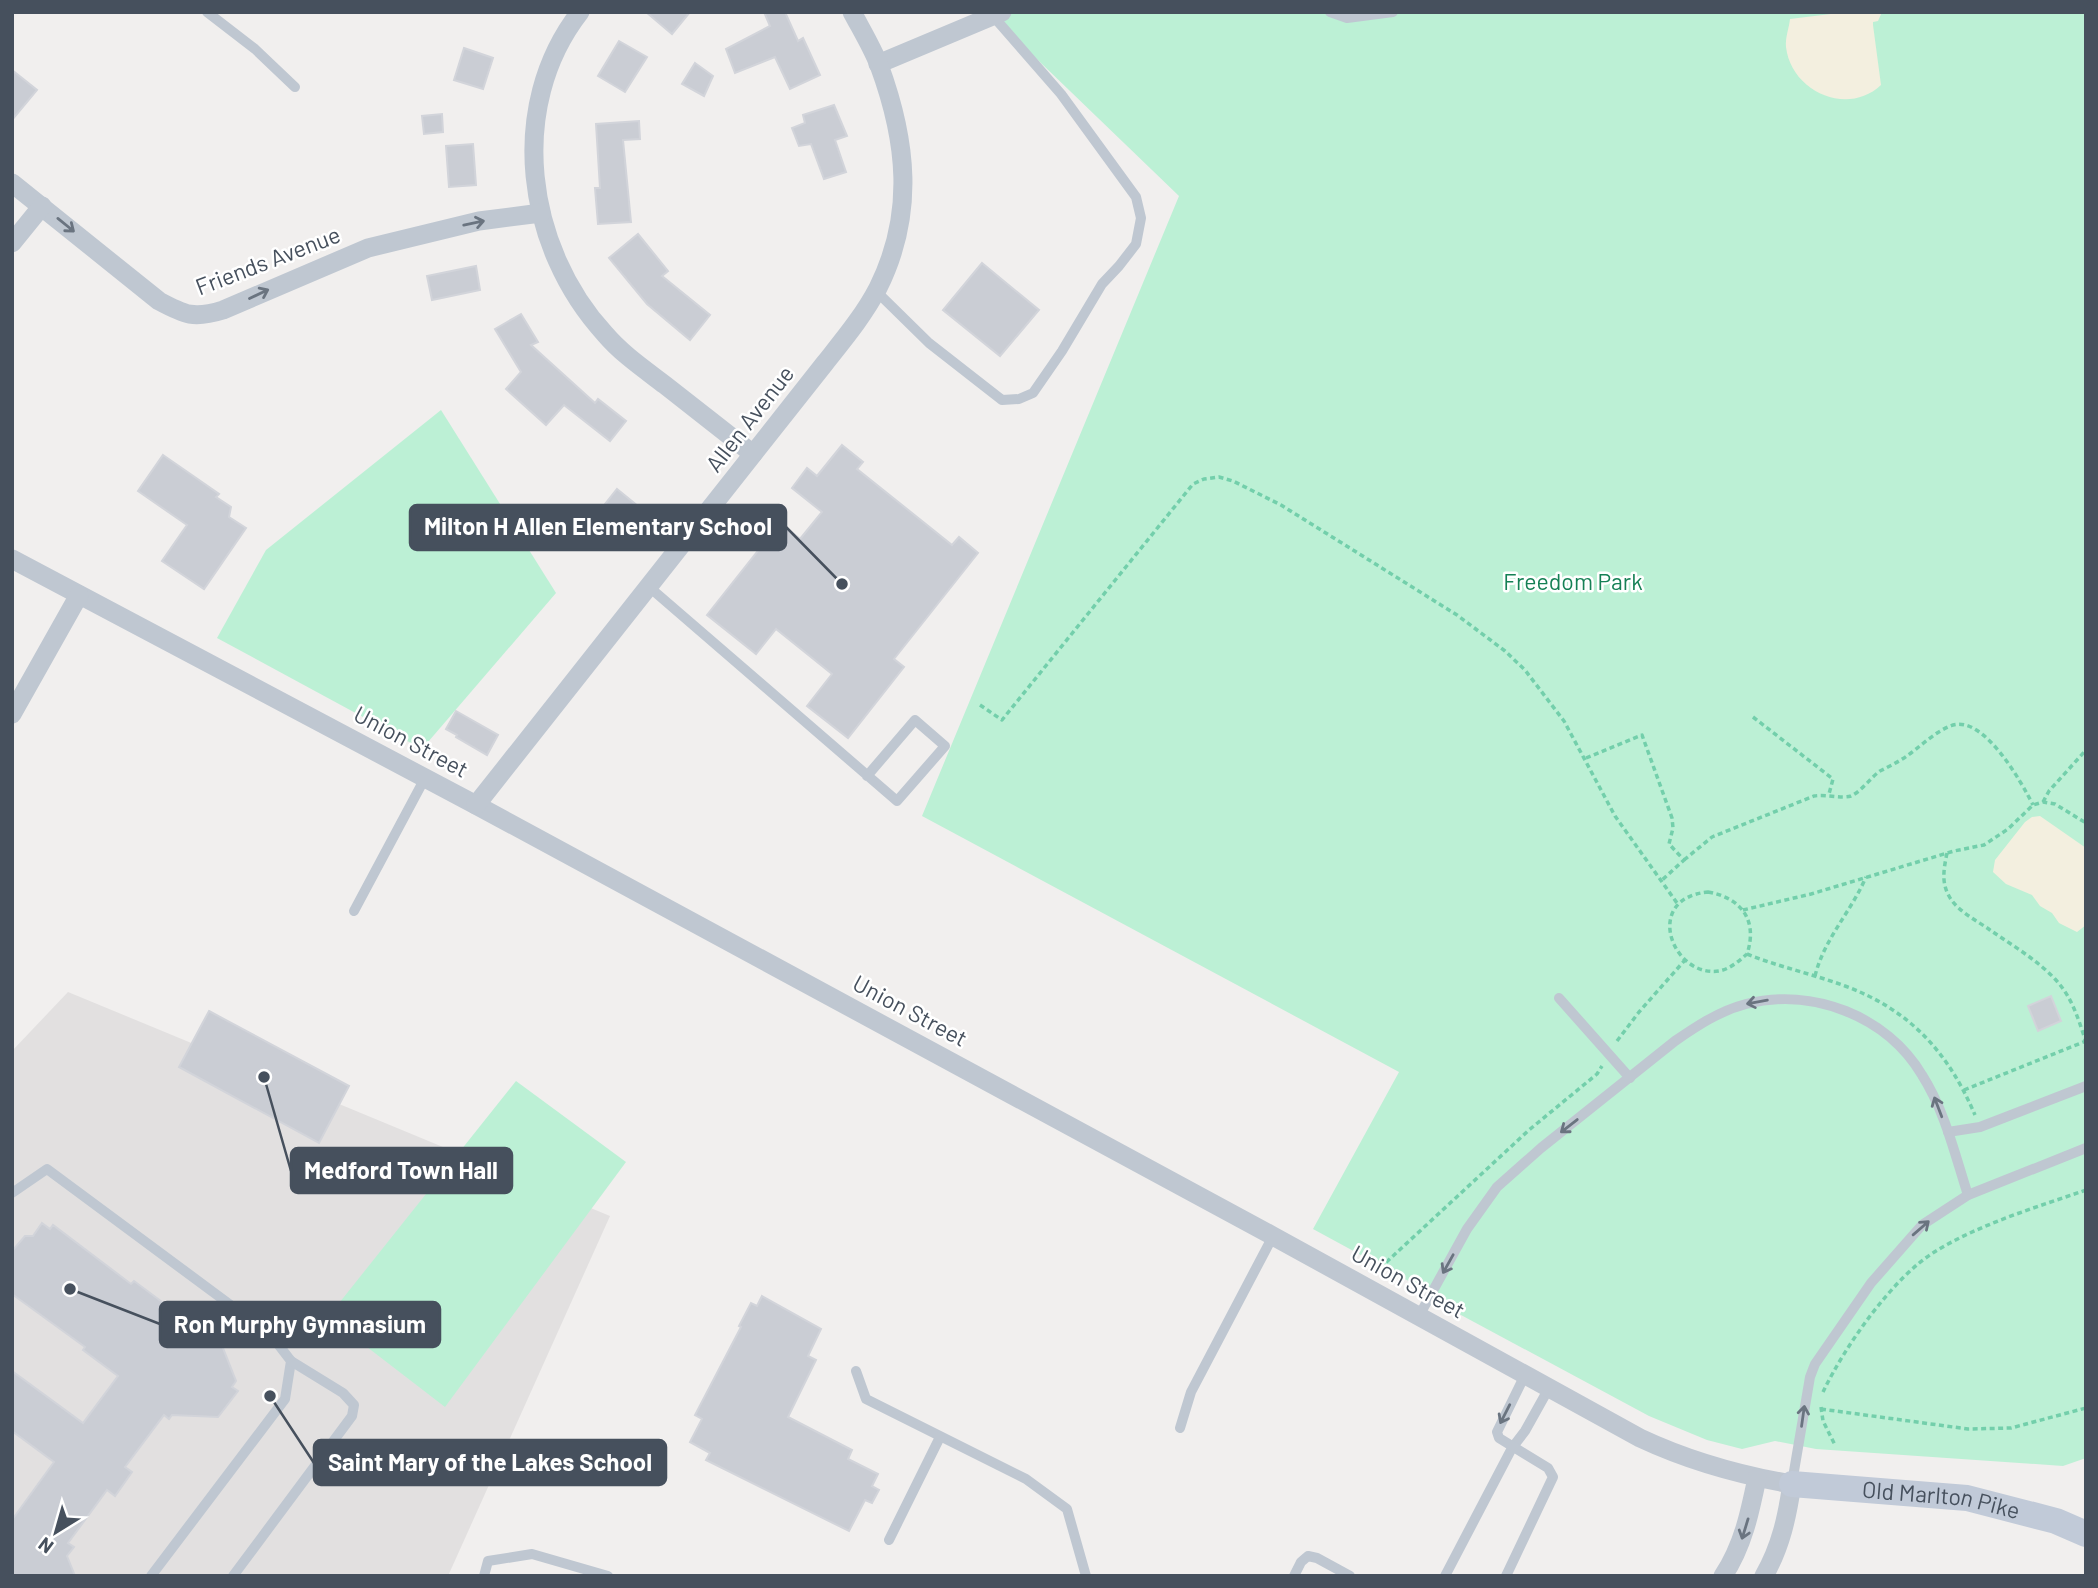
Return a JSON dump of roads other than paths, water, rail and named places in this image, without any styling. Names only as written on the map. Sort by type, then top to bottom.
[{"type":"street","points":[[580,12],[556,50],[537,106],[533,145],[541,213],[547,235],[565,278],[590,317],[605,334],[621,351],[753,454]]},
{"type":"street","name":"Allen Avenue","points":[[476,805],[825,363],[876,291],[895,244],[901,220],[904,195],[901,145],[878,64],[852,12]]},
{"type":"street","points":[[878,64],[997,14]]},
{"type":"street","name":"Friends Avenue","points":[[12,183],[159,301],[189,316],[223,310],[368,248],[479,221],[541,213]]},
{"type":"street","points":[[12,243],[42,206]]},
{"type":"street","name":"Union Street","points":[[12,559],[476,805],[1667,1450],[1706,1465],[1792,1484]]},
{"type":"street","points":[[12,714],[79,595]]},
{"type":"street","points":[[1723,1576],[1747,1524],[1757,1478]]},
{"type":"street","points":[[1764,1576],[1777,1552],[1784,1531],[1792,1484]]},
{"type":"street","name":"Old Marlton Pike","points":[[1792,1484],[1967,1498],[2056,1521],[2086,1534]]},
{"type":"lane","points":[[207,12],[255,49],[295,87]]},
{"type":"lane","points":[[1330,12],[1347,18],[1393,12]]},
{"type":"lane","points":[[876,291],[929,343],[988,390],[1002,400],[1019,398],[1033,393],[1102,284],[1136,244],[1141,219],[1136,197],[1061,94],[997,14]]},
{"type":"lane","points":[[648,586],[867,776],[897,802],[945,746],[915,720],[867,776]]},
{"type":"lane","points":[[354,911],[425,778]]},
{"type":"lane","points":[[1559,998],[1630,1078]]},
{"type":"lane","points":[[1419,1316],[1467,1229],[1497,1187],[1531,1156],[1675,1041],[1722,1013],[1764,1000],[1811,1002],[1857,1015],[1895,1041],[1922,1074],[1935,1098],[1968,1195]]},
{"type":"lane","points":[[1948,1132],[1980,1127],[2086,1086]]},
{"type":"lane","points":[[1792,1484],[1806,1392],[1815,1364],[1861,1295],[1912,1236],[1922,1226],[1968,1195],[2086,1148]]},
{"type":"lane","points":[[12,1193],[47,1169],[271,1335],[291,1361],[343,1393],[354,1405],[352,1416],[233,1576]]},
{"type":"lane","points":[[1180,1428],[1191,1392],[1273,1236]]},
{"type":"lane","points":[[151,1576],[285,1399],[291,1361]]},
{"type":"lane","points":[[856,1371],[866,1399],[1026,1479],[1067,1509],[1086,1576]]},
{"type":"lane","points":[[1506,1576],[1553,1477],[1548,1468],[1512,1448],[1499,1438],[1497,1432],[1525,1375]]},
{"type":"lane","points":[[1445,1576],[1512,1448],[1525,1431],[1549,1388]]},
{"type":"lane","points":[[889,1540],[940,1437]]},
{"type":"lane","points":[[484,1576],[488,1561],[532,1554],[608,1576]]},
{"type":"lane","points":[[1294,1576],[1301,1562],[1308,1556],[1350,1576]]},
{"type":"place","name":"Milton H Allen Elementary School","points":[[842,584]]},
{"type":"place","name":"Medford Town Hall","points":[[264,1077]]},
{"type":"place","name":"Ron Murphy Gymnasium","points":[[70,1289]]},
{"type":"place","name":"Saint Mary of the Lakes School","points":[[270,1396]]},
{"type":"park label","name":"Freedom Park","points":[[1573,582]]}]
